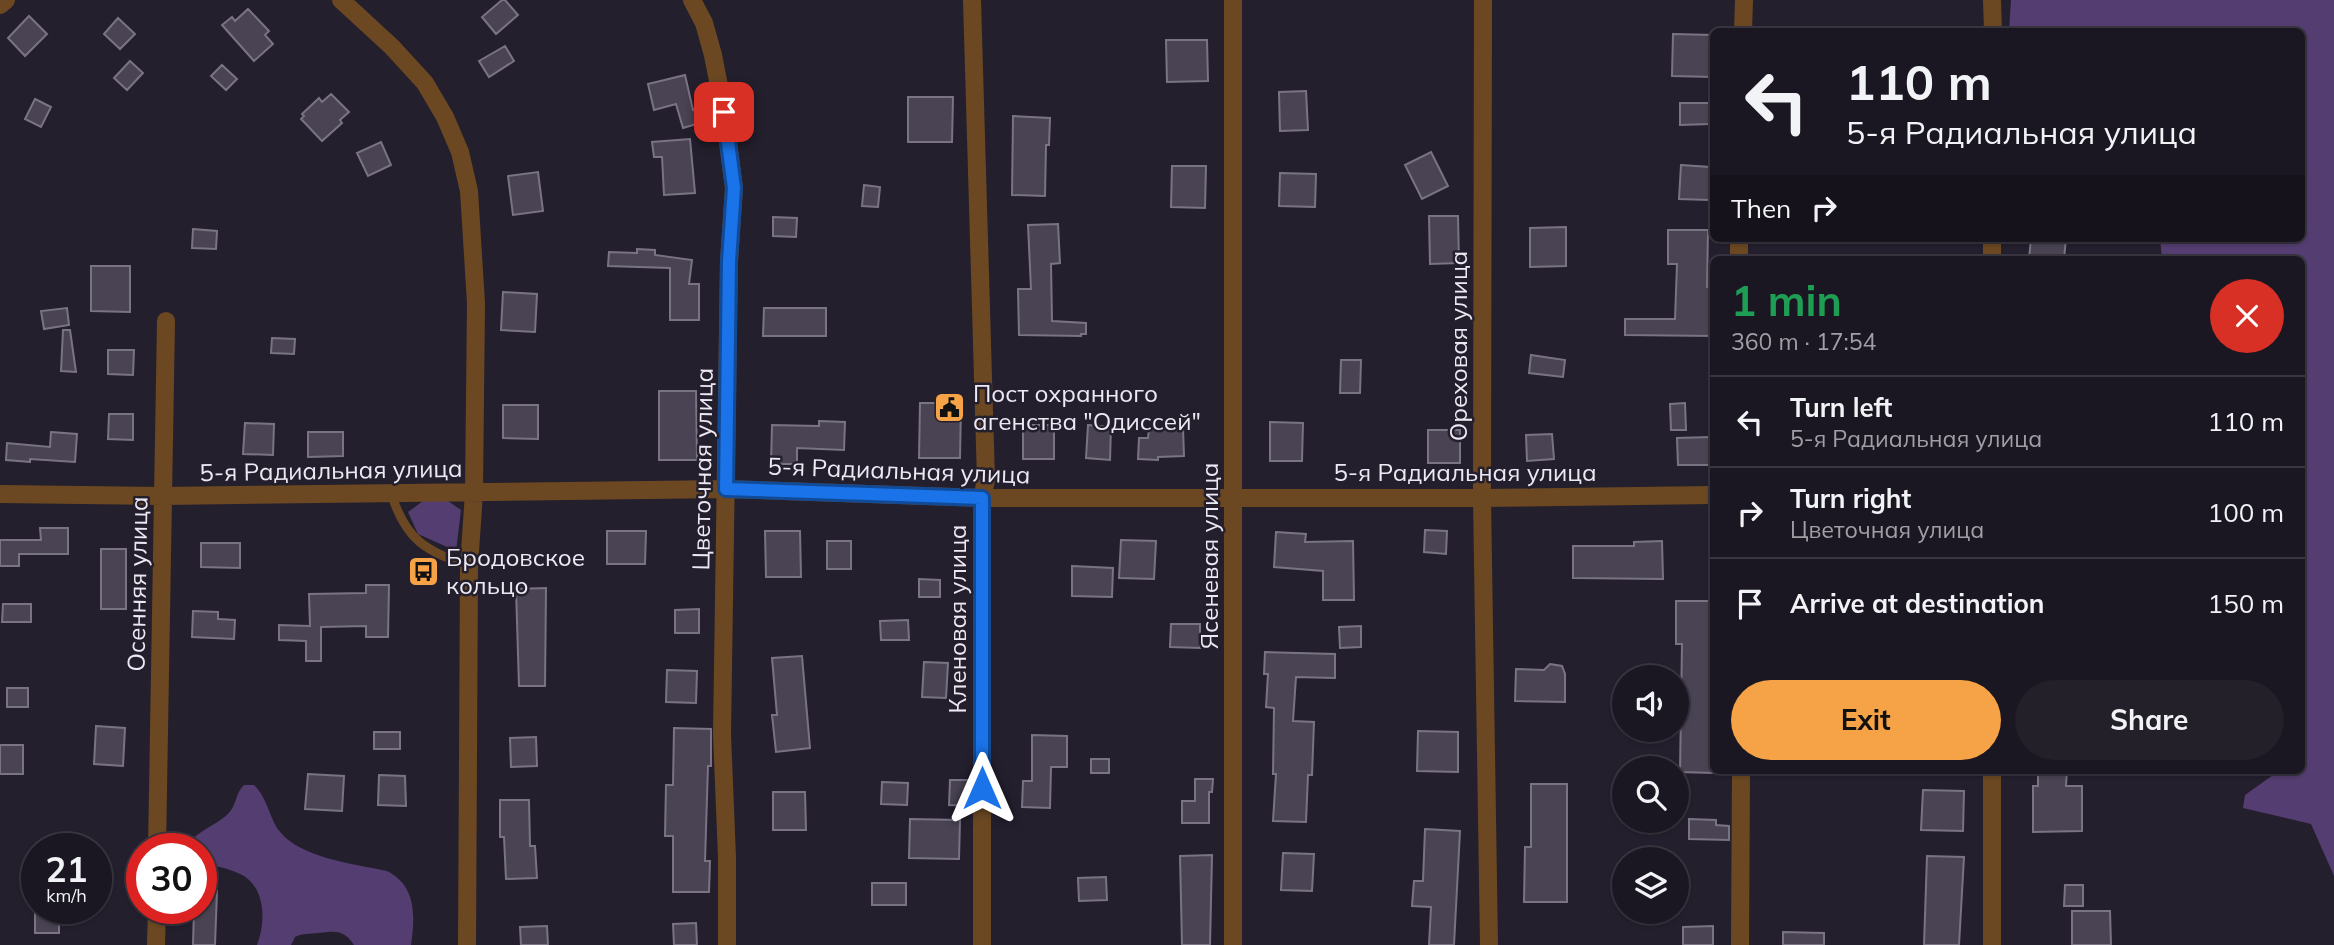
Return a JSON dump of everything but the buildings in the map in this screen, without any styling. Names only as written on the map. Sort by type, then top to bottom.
[{"type":"street","points":[[0,5],[6,0]]},
{"type":"street","points":[[341,0],[393,47],[425,83],[445,117],[460,152],[469,191],[476,303],[474,493],[469,566],[467,945]]},
{"type":"street","name":"Цветочная улица","points":[[692,0],[704,23],[713,55],[734,188],[729,261],[722,735],[727,945]]},
{"type":"street","name":"Кленовая улица","points":[[972,0],[986,480],[982,498],[982,945]]},
{"type":"street","name":"Ясеневая улица","points":[[1233,0],[1233,945]]},
{"type":"street","name":"Ореховая улица","points":[[1483,0],[1482,498],[1489,945]]},
{"type":"street","points":[[1743,28],[1744,0]]},
{"type":"street","points":[[1992,0],[1993,28]]},
{"type":"street","name":"Осенняя улица","points":[[157,833],[166,321]]},
{"type":"street","name":"5-я Радиальная улица","points":[[0,494],[162,496],[726,489],[982,498],[1710,495]]},
{"type":"street","points":[[1740,945],[1741,774]]},
{"type":"street","points":[[1992,774],[1992,945]]},
{"type":"street","points":[[156,924],[156,945]]},
{"type":"lane","points":[[391,494],[399,517],[416,540],[439,555],[469,566]]},
{"type":"shaded area","points":[[2011,0],[2334,0],[2334,876],[2311,824],[2243,808],[2245,795],[2274,774],[2305,774],[2305,256],[2162,256],[2160,242],[2305,242],[2305,28],[2009,28]]},
{"type":"shaded area","points":[[423,501],[448,501],[461,510],[456,551],[418,534],[408,512]]},
{"type":"shaded area","points":[[244,785],[254,785],[277,828],[298,846],[328,858],[387,871],[397,877],[412,903],[411,945],[354,945],[347,936],[334,932],[301,935],[295,937],[291,945],[257,945],[262,926],[262,905],[255,887],[240,874],[217,866],[217,833],[199,833],[228,814]]},
{"type":"place","name":"Пост охранного агенства \"Одисcей\"","points":[[950,407]]},
{"type":"place","name":"Бродовское кольцо","points":[[423,571]]},
{"type":"route","points":[[724,112],[734,188],[729,261],[726,489],[982,498],[982,788]]}]
